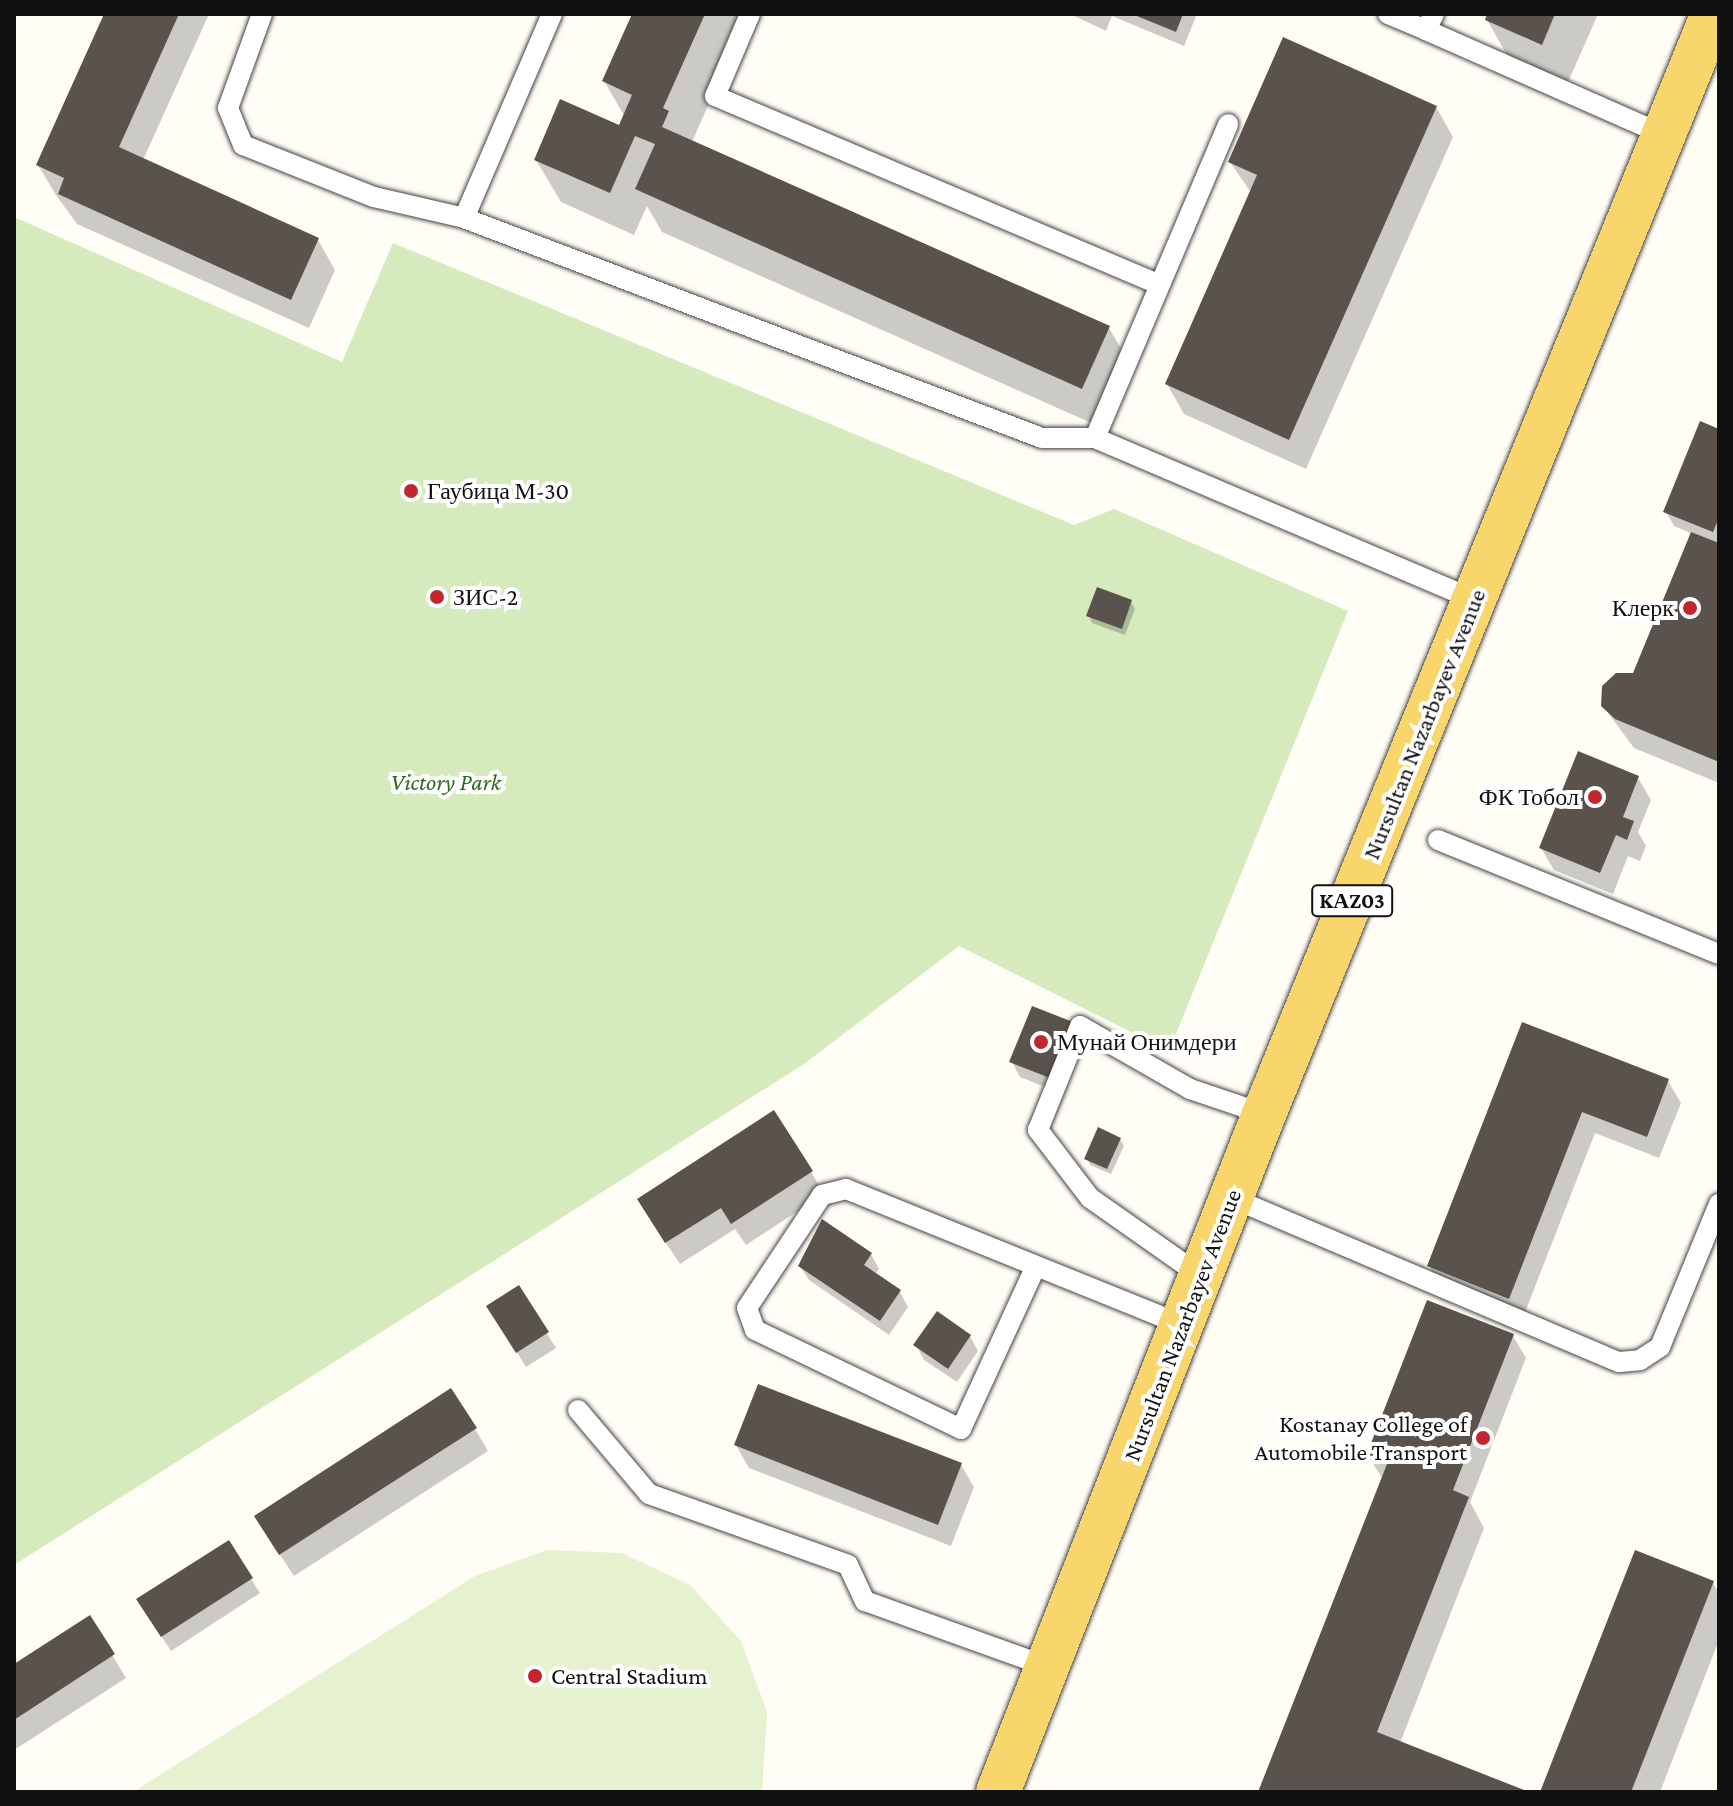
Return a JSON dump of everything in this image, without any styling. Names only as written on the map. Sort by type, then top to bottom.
[{"type":"main road","name":"Nursultan Nazarbayev Avenue","points":[[998,1792],[1264,1114],[1713,14]]},
{"type":"lane","points":[[262,14],[228,108],[232,128],[243,145],[374,197],[464,218],[1042,438],[1095,438],[1475,600]]},
{"type":"lane","points":[[464,218],[552,14]]},
{"type":"lane","points":[[750,14],[715,96],[1160,285]]},
{"type":"lane","points":[[1388,14],[1430,22],[1664,135]]},
{"type":"lane","points":[[1095,438],[1228,124]]},
{"type":"lane","points":[[1438,840],[1719,954]]},
{"type":"lane","points":[[1201,1276],[1090,1198],[1038,1130],[1080,1026],[1190,1089],[1264,1114]]},
{"type":"lane","points":[[1035,1268],[961,1429],[755,1330],[747,1308],[822,1195],[846,1189],[1182,1325]]},
{"type":"lane","points":[[1232,1198],[1619,1362],[1640,1360],[1660,1347],[1719,1204]]},
{"type":"lane","points":[[578,1410],[649,1494],[848,1565],[865,1601],[1048,1667]]},
{"type":"green space","name":"Victory Park","points":[[14,217],[342,362],[393,243],[1074,525],[1114,509],[1348,611],[1169,1051],[959,946],[804,1064],[14,1565]]},
{"type":"green space","name":"Central Stadium","points":[[547,1550],[622,1553],[690,1585],[741,1641],[767,1712],[762,1792],[133,1792],[475,1576]]},
{"type":"building","points":[[104,14],[179,14],[119,147],[319,238],[291,300],[58,194],[64,178],[36,165]]},
{"type":"building","points":[[632,14],[705,14],[663,108],[669,111],[662,127],[1110,326],[1082,389],[635,189],[655,144],[635,136],[610,193],[534,160],[560,99],[619,125],[632,95],[602,81]]},
{"type":"building","points":[[1132,14],[1183,14],[1176,32]]},
{"type":"building","points":[[1487,14],[1555,14],[1542,45],[1485,20]]},
{"type":"building","points":[[1283,37],[1437,106],[1289,440],[1165,384],[1257,175],[1228,162]]},
{"type":"building","points":[[1700,421],[1719,429],[1719,518],[1713,532],[1663,512]]},
{"type":"building","name":"Клерк","points":[[1691,532],[1719,543],[1719,762],[1615,719],[1601,706],[1602,686],[1616,673],[1633,673]]},
{"type":"building","points":[[1097,587],[1132,600],[1122,629],[1086,616]]},
{"type":"building","name":"ФК Тобол","points":[[1578,751],[1639,776],[1623,817],[1634,821],[1627,840],[1616,835],[1600,873],[1539,848]]},
{"type":"building","name":"Мунай Онимдери","points":[[1032,1006],[1073,1022],[1050,1078],[1009,1062]]},
{"type":"building","points":[[1522,1022],[1669,1079],[1647,1137],[1582,1112],[1509,1299],[1427,1266]]},
{"type":"building","points":[[774,1110],[813,1171],[731,1224],[721,1208],[665,1243],[637,1199]]},
{"type":"building","points":[[1098,1127],[1121,1138],[1107,1169],[1084,1159]]},
{"type":"building","points":[[822,1219],[872,1253],[864,1265],[901,1290],[880,1321],[798,1266]]},
{"type":"building","points":[[519,1285],[549,1332],[516,1353],[486,1306]]},
{"type":"building","name":"Kostanay College of Automobile Transport","points":[[1427,1300],[1514,1334],[1453,1490],[1469,1497],[1377,1732],[1529,1792],[1258,1792],[1387,1464],[1366,1456]]},
{"type":"building","points":[[937,1311],[971,1335],[948,1369],[913,1345]]},
{"type":"building","points":[[758,1384],[962,1463],[938,1525],[734,1445]]},
{"type":"building","points":[[451,1388],[477,1428],[279,1555],[254,1516]]},
{"type":"building","points":[[229,1540],[253,1578],[161,1637],[136,1599]]},
{"type":"building","points":[[1635,1550],[1714,1581],[1631,1792],[1540,1792]]},
{"type":"building","points":[[90,1615],[115,1654],[14,1720],[14,1664]]},
{"type":"place","name":"Гаубица М-30","points":[[411,491]]},
{"type":"place","name":"ЗИС-2","points":[[437,597]]},
{"type":"place","name":"Клерк","points":[[1690,608]]},
{"type":"place","name":"ФК Тобол","points":[[1595,797]]},
{"type":"place","name":"Мунай Онимдери","points":[[1041,1042]]},
{"type":"place","name":"Kostanay College of Automobile Transport","points":[[1483,1438]]},
{"type":"place","name":"Central Stadium","points":[[535,1676]]}]
